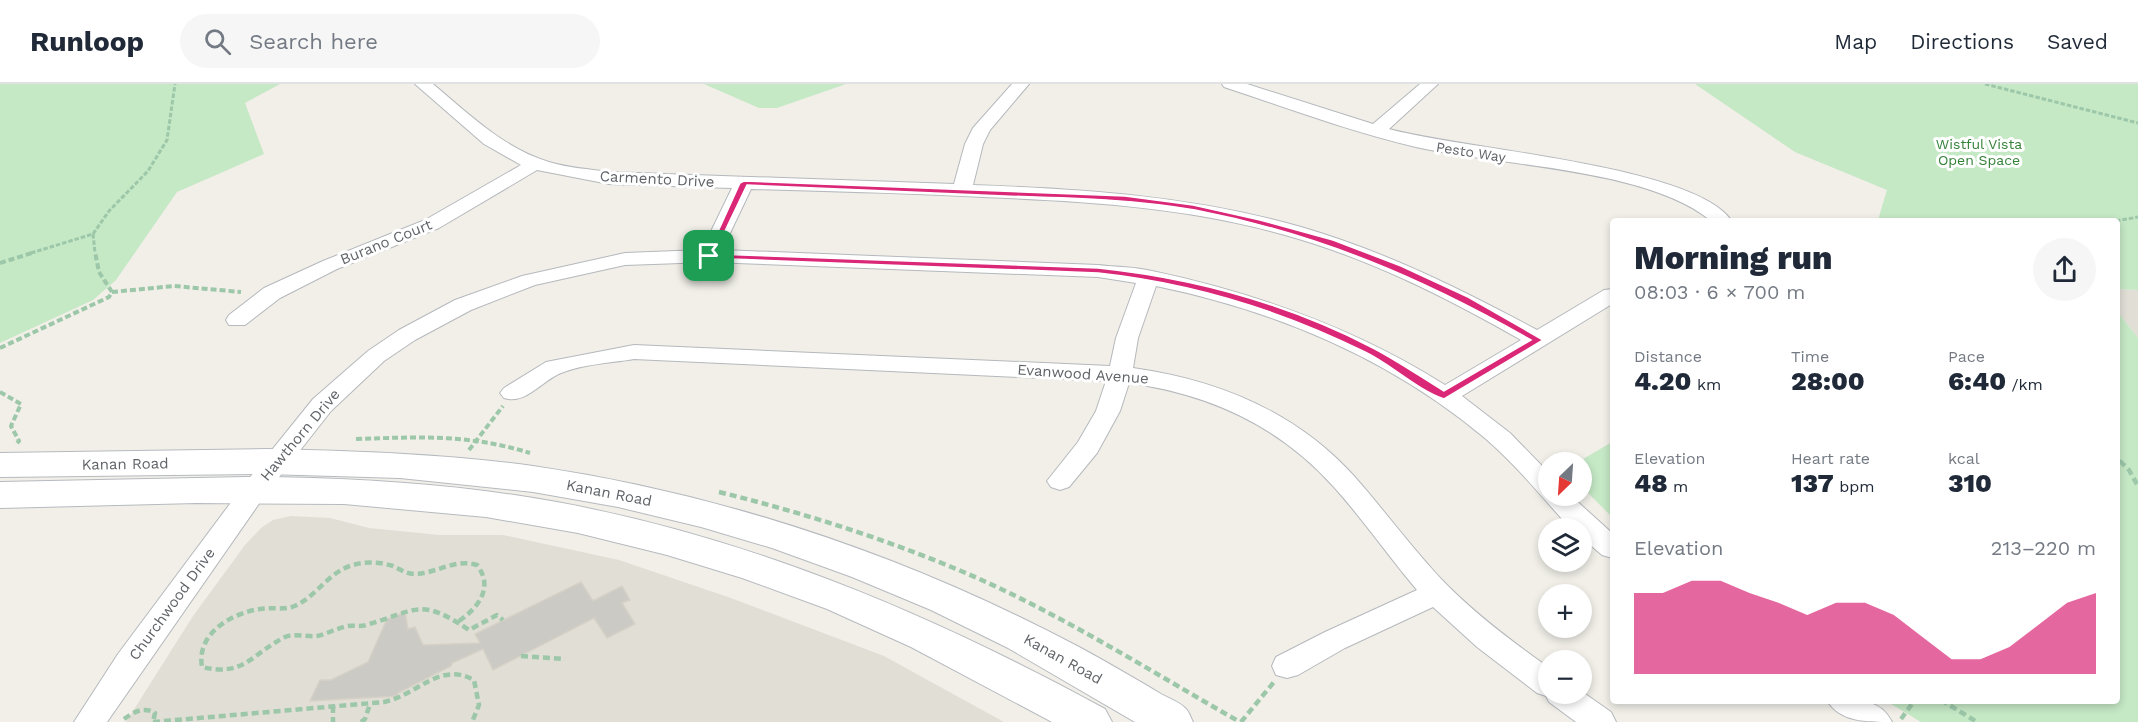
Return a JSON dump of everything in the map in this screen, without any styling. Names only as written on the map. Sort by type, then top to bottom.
[{"type":"main road","name":"Kanan Road","points":[[10,453],[267,475],[495,506],[585,522],[698,550],[765,569],[850,600],[945,642],[1090,722]]},
{"type":"main road","name":"Kanan Road","points":[[0,495],[392,466],[531,479],[614,493],[705,514],[880,572],[973,612],[1065,658],[1171,722]]},
{"type":"street","name":"Carmento Drive","points":[[423,84],[487,138],[535,164],[609,178],[1125,198],[1193,208],[1257,221],[1330,242],[1398,267],[1465,298],[1538,340]]},
{"type":"street","points":[[962,190],[974,144],[981,128],[1021,84]]},
{"type":"street","name":"Pesto Way","points":[[1230,84],[1377,130],[1448,149],[1613,176],[1692,199],[1717,216]]},
{"type":"street","points":[[1377,130],[1431,84]]},
{"type":"street","name":"Burano Court","points":[[237,320],[272,293],[330,265],[432,224],[535,164]]},
{"type":"street","points":[[709,256],[744,183]]},
{"type":"street","name":"Hawthorn Drive","points":[[267,475],[322,405],[353,374],[407,335],[463,305],[529,280],[591,264],[654,257],[709,256],[1098,271],[1149,276],[1226,294],[1300,318],[1371,351],[1444,396],[1495,433],[1538,478]]},
{"type":"street","points":[[1060,481],[1088,447],[1108,411],[1120,374],[1127,338],[1149,276]]},
{"type":"street","points":[[1444,396],[1610,296]]},
{"type":"street","name":"Evanwood Avenue","points":[[512,393],[554,367],[634,352],[1120,374],[1198,387],[1241,404],[1277,424],[1330,467],[1437,593],[1463,620],[1538,676]]},
{"type":"street","name":"Churchwood Drive","points":[[90,722],[129,663],[267,475]]},
{"type":"street","points":[[1565,506],[1610,546]]},
{"type":"street","points":[[1287,666],[1335,640],[1437,593]]},
{"type":"street","points":[[1575,704],[1600,722]]},
{"type":"street","points":[[1848,704],[1876,722]]},
{"type":"path","points":[[112,292],[99,276],[93,234],[97,224],[140,181],[163,150],[170,126],[170,106],[175,84]]},
{"type":"path","points":[[1985,84],[2138,123]]},
{"type":"path","points":[[2120,220],[2138,218]]},
{"type":"path","points":[[0,263],[93,234]]},
{"type":"path","points":[[0,348],[24,335],[101,303],[112,292],[173,286],[203,288],[218,293],[272,293]]},
{"type":"path","points":[[0,392],[21,404],[11,426],[10,453]]},
{"type":"path","points":[[472,447],[489,425]]},
{"type":"path","points":[[2120,462],[2138,486]]},
{"type":"path","points":[[459,621],[473,609],[485,592],[485,583],[479,567],[473,564],[450,563],[417,574],[408,574],[380,563],[362,563],[338,572],[290,608],[250,611],[232,620],[204,640],[199,660],[201,667],[211,671],[242,666],[287,636],[317,636],[349,626],[364,626],[406,610],[425,609],[459,621],[469,630],[497,615],[503,620]]},
{"type":"path","points":[[521,656],[565,659]]},
{"type":"path","points":[[1241,722],[1287,666]]},
{"type":"path","points":[[121,722],[130,714],[148,709],[155,713],[153,722],[370,704],[393,700],[448,671],[459,671],[474,680],[479,705],[472,722]]},
{"type":"path","points":[[364,721],[370,704]]},
{"type":"path","points":[[1899,722],[1912,704]]},
{"type":"path","points":[[1948,704],[1977,722]]},
{"type":"path","points":[[333,706],[333,722]]},
{"type":"shaded area","points":[[2120,289],[2138,290],[2138,338],[2120,315]]},
{"type":"shaded area","points":[[291,516],[330,518],[369,528],[440,535],[503,535],[619,560],[728,597],[884,656],[1004,722],[126,722],[193,616],[245,545],[261,528],[273,520]]},
{"type":"green space","points":[[0,84],[280,84],[245,103],[264,154],[177,192],[116,280],[93,300],[0,343]]},
{"type":"green space","points":[[704,84],[846,84],[777,108],[759,108]]},
{"type":"green space","name":"Wistful Vista Open Space","points":[[1695,84],[2138,84],[2138,290],[2120,289],[2120,218],[1879,218],[1887,190],[1795,152]]},
{"type":"green space","points":[[2120,315],[2138,338],[2138,722],[1921,722],[1891,704],[2120,704]]},
{"type":"green space","points":[[1610,443],[1610,515],[1592,497],[1592,454]]},
{"type":"building","points":[[581,582],[593,601],[622,586],[630,600],[622,603],[635,624],[607,638],[594,618],[493,670],[483,649],[452,663],[451,666],[398,693],[398,696],[310,701],[320,680],[331,680],[368,662],[387,619],[405,612],[408,629],[415,627],[423,645],[480,643],[475,634]]},
{"type":"route","points":[[744,183],[1070,194],[1125,198],[1193,208],[1257,221],[1330,242],[1398,267],[1465,298],[1538,340],[1444,396],[1371,351],[1300,318],[1226,294],[1149,276],[1098,271],[709,256],[744,183]]}]
